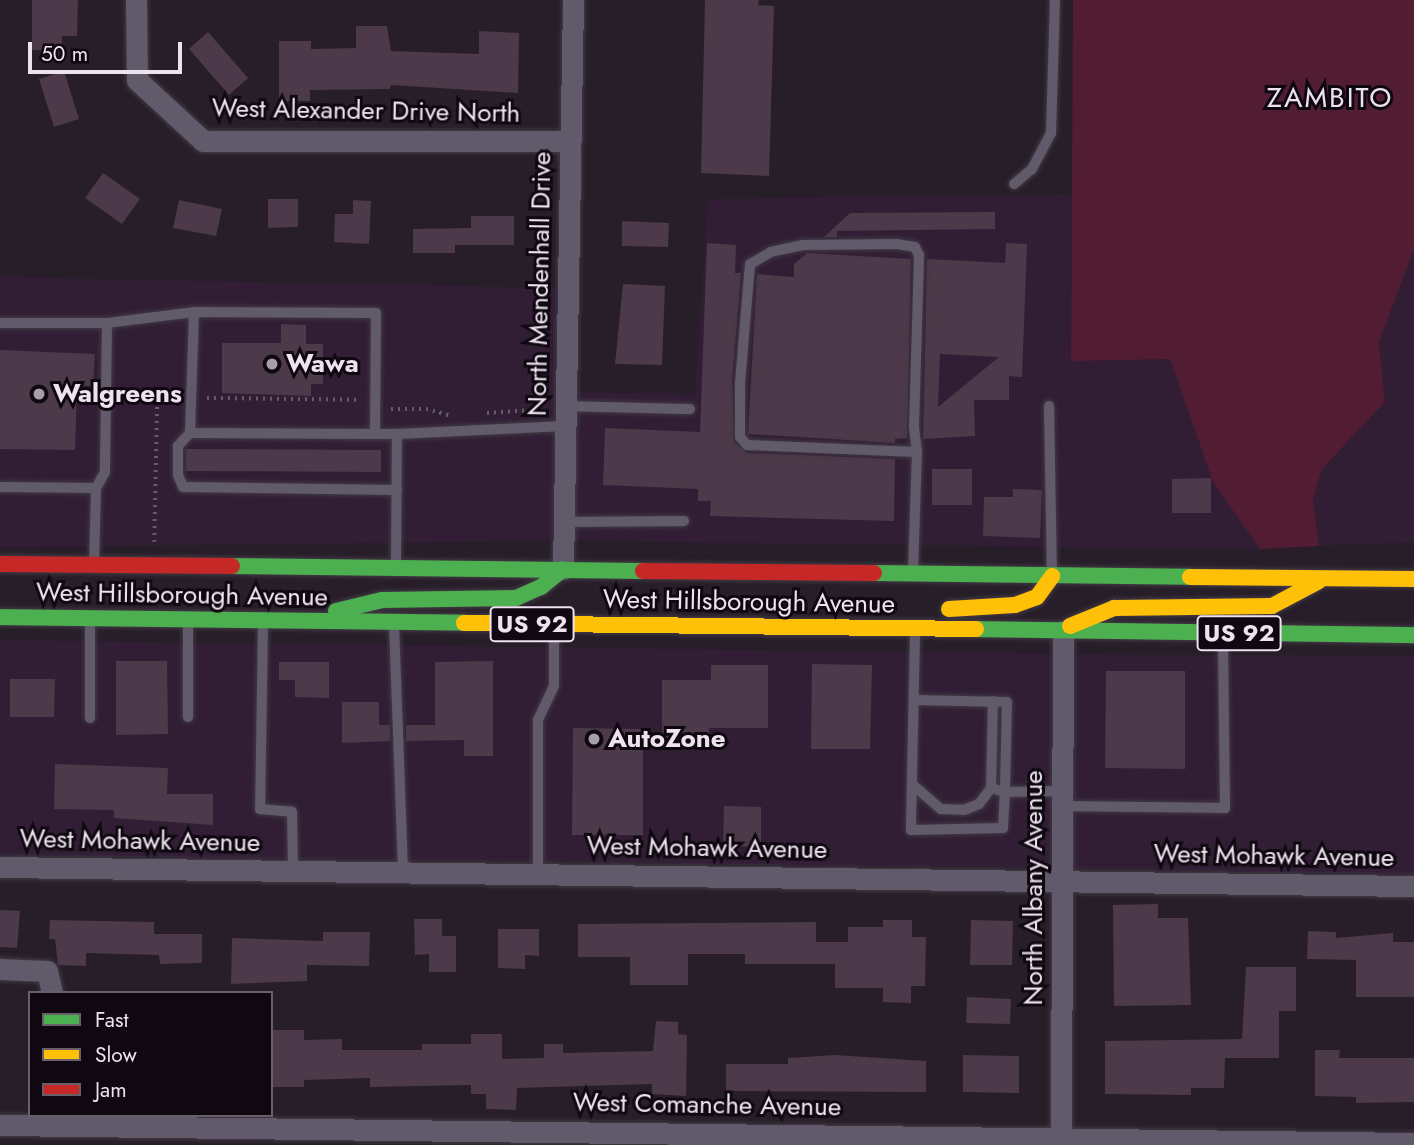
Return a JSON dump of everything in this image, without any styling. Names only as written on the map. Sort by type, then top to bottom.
[{"type":"main road","name":"West Hillsborough Avenue","points":[[0,564],[1414,579]]},
{"type":"main road","points":[[312,622],[346,606],[382,600],[516,598],[541,587],[563,569]]},
{"type":"main road","points":[[853,628],[862,615],[1015,605],[1037,597],[1052,576]]},
{"type":"main road","points":[[1063,631],[1095,612],[1114,608],[1272,606],[1321,580]]},
{"type":"main road","name":"West Hillsborough Avenue","points":[[0,617],[1414,635]]},
{"type":"main road","points":[[1358,634],[1391,619]]},
{"type":"street","name":"West Alexander Drive North","points":[[136,0],[137,80],[203,141],[570,141]]},
{"type":"street","name":"North Mendenhall Drive","points":[[563,569],[573,0]]},
{"type":"street","name":"North Albany Avenue","points":[[1062,1142],[1063,631]]},
{"type":"street","name":"West Mohawk Avenue","points":[[0,867],[1414,886]]},
{"type":"street","points":[[0,969],[47,971],[52,991]]},
{"type":"street","name":"West Comanche Avenue","points":[[0,1125],[65,1120],[1062,1142],[1414,1143]]},
{"type":"lane","points":[[1014,184],[1032,169],[1051,133],[1055,0]]},
{"type":"lane","points":[[913,575],[917,452],[919,255],[915,247],[803,245],[771,252],[750,264],[740,382],[740,437],[747,445],[917,452]]},
{"type":"lane","points":[[194,312],[190,433],[178,446],[178,475],[183,487],[397,490]]},
{"type":"lane","points":[[0,323],[107,323],[194,312],[376,313],[375,434]]},
{"type":"lane","points":[[94,565],[96,488],[105,472],[107,323]]},
{"type":"lane","points":[[1049,406],[1052,576]]},
{"type":"lane","points":[[190,433],[397,434],[565,416],[690,409]]},
{"type":"lane","points":[[396,568],[397,434]]},
{"type":"lane","points":[[0,487],[96,488]]},
{"type":"lane","points":[[564,522],[684,521]]},
{"type":"lane","points":[[90,618],[90,718]]},
{"type":"lane","points":[[188,620],[188,717]]},
{"type":"lane","points":[[263,621],[260,809],[292,812],[293,871]]},
{"type":"lane","points":[[394,623],[402,873]]},
{"type":"lane","points":[[538,874],[538,720],[554,685],[554,625]]},
{"type":"lane","points":[[914,700],[1007,702],[1003,828],[911,830],[915,629]]},
{"type":"lane","points":[[990,789],[1062,799],[1224,807],[1223,633]]},
{"type":"lane","points":[[912,784],[941,809],[964,810],[979,804],[990,789],[993,701]]},
{"type":"shaded area","points":[[1073,0],[1414,0],[1414,249],[1379,342],[1385,402],[1322,469],[1313,499],[1319,546],[1260,549],[1213,482],[1170,359],[1071,361]]},
{"type":"shaded area","points":[[1071,194],[1071,360],[1170,359],[1213,482],[1260,549],[574,541],[577,392],[695,394],[708,199]]},
{"type":"shaded area","points":[[1414,249],[1414,542],[1319,546],[1313,499],[1322,469],[1385,403],[1379,342]]},
{"type":"shaded area","points":[[0,277],[557,288],[553,541],[0,547]]},
{"type":"shaded area","points":[[0,640],[1052,654],[1051,868],[0,855]]},
{"type":"shaded area","points":[[1074,654],[1414,656],[1414,874],[1072,869]]},
{"type":"building","points":[[32,0],[78,0],[77,36],[62,36],[62,51],[32,50]]},
{"type":"building","points":[[705,0],[759,0],[758,5],[774,6],[769,176],[701,173]]},
{"type":"building","points":[[356,26],[387,26],[391,51],[479,54],[479,31],[519,33],[518,93],[391,85],[390,89],[310,90],[310,101],[279,101],[279,41],[311,41],[311,49],[356,48]]},
{"type":"building","points":[[208,32],[248,78],[229,95],[189,49]]},
{"type":"building","points":[[64,71],[79,119],[54,127],[39,79]]},
{"type":"building","points":[[103,173],[140,199],[122,224],[85,198]]},
{"type":"building","points":[[268,199],[298,199],[298,227],[268,228]]},
{"type":"building","points":[[179,200],[222,209],[216,236],[173,228]]},
{"type":"building","points":[[353,200],[371,201],[369,244],[334,242],[335,214],[353,214]]},
{"type":"building","points":[[995,212],[995,229],[837,231],[837,237],[824,237],[850,213]]},
{"type":"building","points":[[471,216],[514,216],[514,245],[455,245],[455,253],[413,253],[413,229],[471,228]]},
{"type":"building","points":[[622,221],[669,223],[668,247],[622,246]]},
{"type":"building","points":[[707,243],[736,245],[735,273],[741,273],[732,381],[734,442],[747,453],[895,459],[894,521],[710,516],[711,501],[698,501],[698,489],[603,485],[605,428],[700,432]]},
{"type":"building","points":[[1006,243],[1027,244],[1022,377],[1009,376],[1009,400],[974,400],[975,436],[923,439],[927,259],[1005,263]],"holes":[[[940,354],[999,357],[938,407]]]},
{"type":"building","points":[[807,253],[911,259],[907,438],[895,439],[895,443],[748,434],[757,274],[794,277],[794,264]]},
{"type":"building","points":[[623,284],[665,286],[662,365],[615,364]]},
{"type":"building","name":"Wawa","points":[[281,324],[306,325],[306,344],[323,344],[323,384],[311,384],[311,396],[222,393],[222,343],[281,343]]},
{"type":"building","name":"Walgreens","points":[[0,350],[95,354],[93,386],[77,385],[75,450],[0,449]]},
{"type":"building","name":"Wawa","points":[[186,449],[381,450],[381,472],[186,471]]},
{"type":"building","points":[[932,469],[972,469],[972,505],[932,505]]},
{"type":"building","points":[[1211,478],[1211,513],[1172,513],[1172,479]]},
{"type":"building","points":[[1013,489],[1042,490],[1040,538],[983,536],[984,497],[1013,497]]},
{"type":"building","points":[[116,661],[167,661],[168,734],[116,735]]},
{"type":"building","points":[[493,661],[493,756],[464,756],[464,740],[406,741],[406,725],[435,725],[435,662]]},
{"type":"building","points":[[279,662],[329,662],[329,698],[295,697],[295,680],[279,680]]},
{"type":"building","points":[[812,664],[872,665],[870,749],[811,749]]},
{"type":"building","points":[[711,665],[768,665],[768,728],[709,728],[709,739],[662,739],[662,680],[711,680]]},
{"type":"building","points":[[1106,671],[1185,671],[1185,769],[1105,768]]},
{"type":"building","points":[[10,679],[55,679],[54,717],[10,717]]},
{"type":"building","points":[[342,702],[379,702],[379,725],[390,725],[390,741],[342,743]]},
{"type":"building","points":[[573,728],[643,729],[643,835],[572,835]]},
{"type":"building","points":[[55,764],[168,768],[167,794],[213,794],[213,825],[114,818],[114,810],[54,809]]},
{"type":"building","points":[[724,806],[761,807],[761,847],[723,846]]},
{"type":"building","points":[[1158,904],[1158,918],[1188,918],[1191,1005],[1114,1006],[1113,905]]},
{"type":"building","points":[[0,910],[20,911],[17,948],[0,947]]},
{"type":"building","points":[[414,919],[442,919],[442,936],[456,936],[456,972],[429,972],[429,954],[415,955]]},
{"type":"building","points":[[50,920],[154,922],[154,934],[202,934],[202,963],[160,964],[159,955],[86,953],[86,966],[58,965],[55,939],[49,939]]},
{"type":"building","points":[[883,920],[912,920],[912,937],[926,937],[925,986],[911,986],[911,1003],[883,1002],[883,988],[835,988],[835,964],[745,964],[745,954],[688,954],[688,985],[630,985],[630,957],[578,957],[578,924],[816,922],[816,942],[848,942],[848,927],[883,927]]},
{"type":"building","points":[[971,920],[1013,921],[1012,965],[970,965]]},
{"type":"building","points":[[498,929],[539,929],[539,956],[525,955],[525,969],[498,968]]},
{"type":"building","points":[[1308,931],[1336,932],[1336,938],[1393,933],[1393,942],[1414,942],[1414,997],[1356,997],[1356,960],[1307,959]]},
{"type":"building","points":[[323,932],[370,932],[369,966],[307,965],[307,981],[231,984],[232,938],[323,941]]},
{"type":"building","points":[[1246,967],[1296,967],[1296,1011],[1279,1011],[1279,1058],[1225,1058],[1224,1088],[1191,1088],[1191,1095],[1105,1094],[1105,1041],[1242,1039]]},
{"type":"building","points":[[967,997],[1011,999],[1010,1024],[966,1023]]},
{"type":"building","points":[[656,1021],[678,1022],[678,1034],[687,1035],[686,1096],[652,1094],[652,1084],[517,1088],[516,1110],[486,1109],[486,1094],[471,1094],[471,1085],[370,1087],[370,1078],[304,1080],[304,1087],[273,1087],[273,1030],[304,1030],[304,1040],[342,1039],[342,1050],[422,1050],[422,1044],[471,1044],[471,1034],[502,1034],[502,1059],[544,1058],[544,1044],[563,1044],[563,1053],[653,1051]]},
{"type":"building","points":[[1315,1050],[1340,1050],[1339,1058],[1414,1058],[1414,1102],[1356,1103],[1356,1097],[1315,1096]]},
{"type":"building","points":[[835,1055],[926,1061],[926,1092],[726,1091],[726,1064],[788,1064],[788,1058]]},
{"type":"building","points":[[963,1055],[1019,1056],[1019,1093],[963,1092]]},
{"type":"traffic: fast","points":[[232,566],[643,571]]},
{"type":"traffic: fast","points":[[336,611],[382,600],[516,598],[541,587],[563,569]]},
{"type":"traffic: fast","points":[[874,573],[1190,577]]},
{"type":"traffic: fast","points":[[0,617],[464,623]]},
{"type":"traffic: fast","points":[[976,629],[1414,635]]},
{"type":"traffic: slow","points":[[949,609],[1015,605],[1037,597],[1052,576]]},
{"type":"traffic: slow","points":[[1190,577],[1414,579]]},
{"type":"traffic: slow","points":[[1070,626],[1114,608],[1272,606],[1319,581]]},
{"type":"traffic: slow","points":[[464,623],[976,629]]},
{"type":"traffic: jam","points":[[0,564],[232,566]]},
{"type":"traffic: jam","points":[[643,571],[874,573]]},
{"type":"place","name":"Wawa","points":[[272,364]]},
{"type":"place","name":"Walgreens","points":[[39,394]]},
{"type":"place","name":"AutoZone","points":[[594,739]]},
{"type":"district","name":"ZAMBITO","points":[[1330,98]]}]
